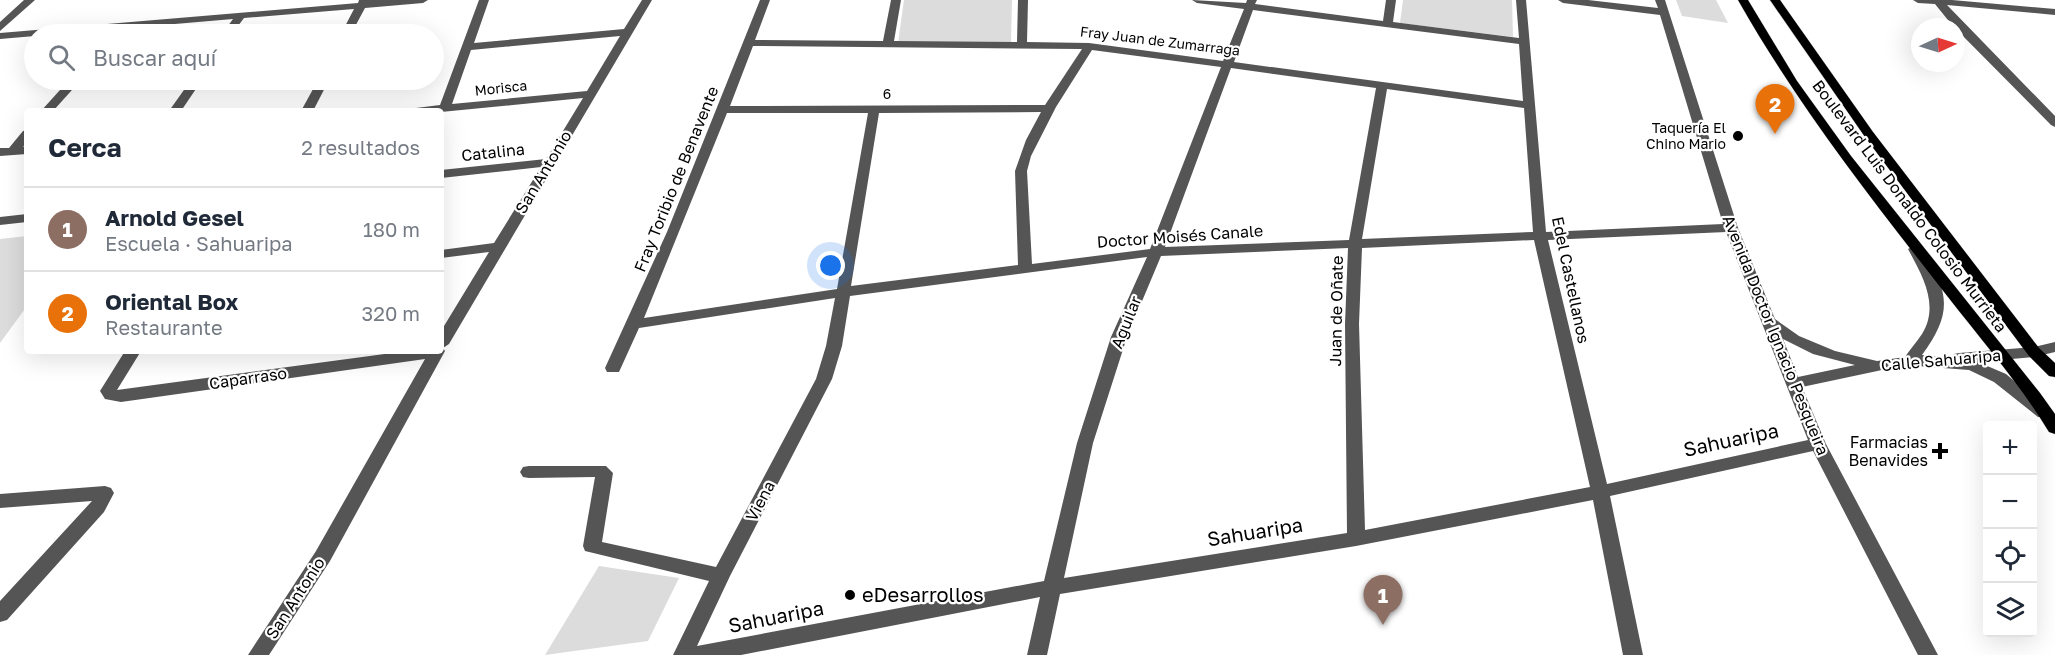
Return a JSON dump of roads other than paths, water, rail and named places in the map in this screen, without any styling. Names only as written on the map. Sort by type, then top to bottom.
[{"type":"main road","name":"Boulevard Luis Donaldo Colosio Murrieta","points":[[1743,0],[1772,52],[1818,118],[2052,423]]},
{"type":"main road","name":"Boulevard Luis Donaldo Colosio Murrieta","points":[[1775,0],[1836,88],[2034,352],[2055,372]]},
{"type":"street","points":[[0,28],[30,0]]},
{"type":"street","points":[[144,24],[363,2],[423,0]]},
{"type":"street","points":[[445,108],[484,0]]},
{"type":"street","name":"San Antonio","points":[[444,339],[647,0]]},
{"type":"street","name":"Fray Toribio de Benavente","points":[[613,368],[635,324],[723,110],[765,0]]},
{"type":"street","points":[[888,45],[896,0]]},
{"type":"street","points":[[1022,44],[1023,0]]},
{"type":"street","points":[[1197,0],[1250,3],[1387,25],[1524,42]]},
{"type":"street","points":[[1387,25],[1391,0]]},
{"type":"street","name":"Edel Castellanos","points":[[1521,0],[1540,235],[1600,492],[1633,655]]},
{"type":"street","points":[[1563,0],[1662,6]]},
{"type":"street","points":[[1918,0],[2055,12]]},
{"type":"street","points":[[1937,1],[2055,123]]},
{"type":"street","points":[[351,24],[363,2]]},
{"type":"street","name":"Aguilar","points":[[1037,655],[1085,443],[1119,337],[1156,252],[1229,65],[1250,3]]},
{"type":"street","name":"Avenida Doctor Ignacio Pesqueira","points":[[1662,6],[1731,228],[1770,321],[1793,384],[1818,444],[1928,655]]},
{"type":"street","points":[[234,24],[241,15]]},
{"type":"street","points":[[468,47],[628,33]]},
{"type":"street","points":[[0,36],[24,34]]},
{"type":"street","name":"Fray Juan de Zumarraga","points":[[749,43],[1089,46],[1528,105]]},
{"type":"street","points":[[1025,269],[1021,171],[1026,151],[1089,46]]},
{"type":"street","name":"Juan de Oñate","points":[[1356,539],[1352,324],[1355,242],[1382,86]]},
{"type":"street","points":[[50,108],[66,90]]},
{"type":"street","points":[[177,108],[189,90]]},
{"type":"street","points":[[309,108],[318,90]]},
{"type":"street","name":"Morisca","points":[[445,108],[590,94]]},
{"type":"street","name":"6","points":[[723,110],[1050,108]]},
{"type":"street","name":"Viena","points":[[683,655],[721,576],[824,378],[834,346],[874,109]]},
{"type":"street","points":[[6,152],[24,137]]},
{"type":"street","points":[[6,152],[24,150]]},
{"type":"street","name":"Catalina","points":[[444,174],[549,162]]},
{"type":"street","points":[[0,221],[24,218]]},
{"type":"street","name":"Doctor Moisés Canale","points":[[635,324],[843,292],[1156,252],[1731,228]]},
{"type":"street","points":[[1908,236],[1934,288],[1939,312],[1930,332],[1911,360],[1972,365],[2000,378],[2052,423]]},
{"type":"street","points":[[444,254],[498,247]]},
{"type":"street","points":[[1770,321],[1781,332],[1820,351],[1882,365]]},
{"type":"street","name":"Calle Sahuaripa","points":[[1793,384],[1911,360],[2034,352],[2055,346]]},
{"type":"street","points":[[2034,352],[2055,357]]},
{"type":"street","name":"Caparraso","points":[[131,354],[108,391],[111,395],[402,354]]},
{"type":"street","name":"San Antonio","points":[[258,655],[323,556],[435,354]]},
{"type":"street","name":"Sahuaripa","points":[[696,655],[1054,587],[1356,539],[1600,492],[1818,444]]},
{"type":"street","points":[[529,472],[600,471],[604,473],[591,540],[592,546],[721,576]]},
{"type":"street","points":[[0,501],[105,493],[98,507],[0,614]]},
{"type":"place","name":"Oriental Box","points":[[1775,134]]},
{"type":"place","name":"Taquería El Chino Mario","points":[[1738,136]]},
{"type":"place","name":"Farmacias Benavides","points":[[1940,451]]},
{"type":"place","name":"eDesarrollos","points":[[850,595]]},
{"type":"place","name":"Arnold Gesel","points":[[1383,625]]}]
